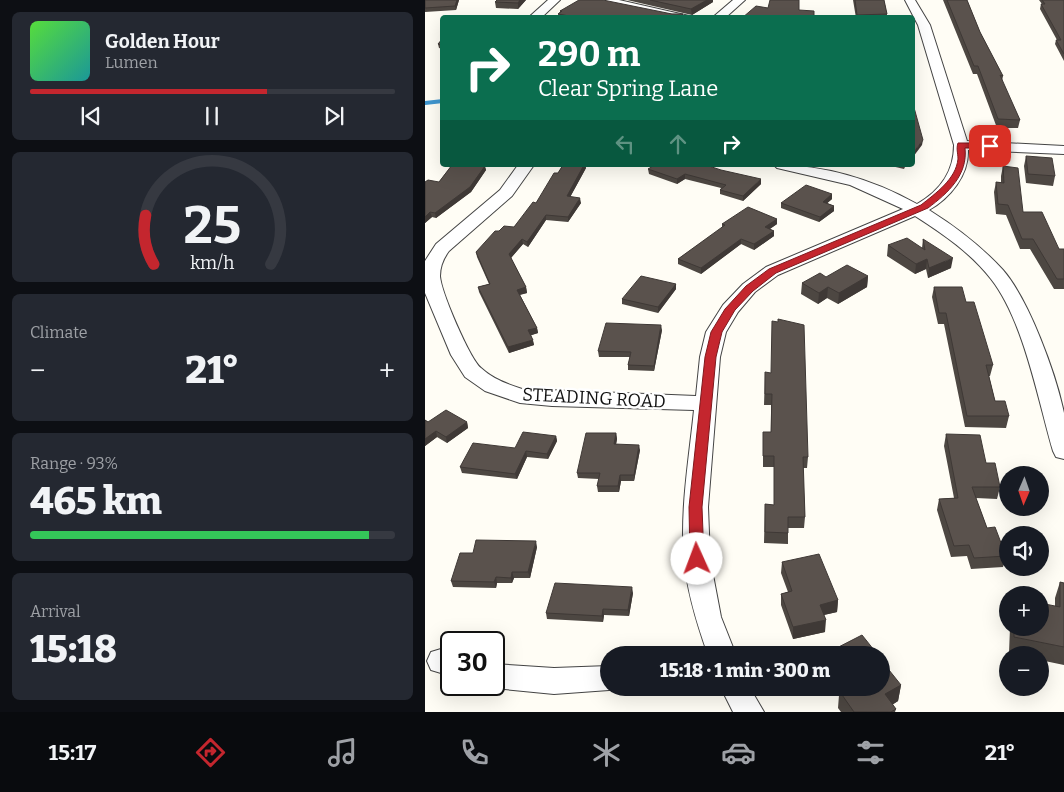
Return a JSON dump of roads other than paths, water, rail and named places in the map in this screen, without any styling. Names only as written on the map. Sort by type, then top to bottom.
[{"type":"street","points":[[537,15],[555,0]]},
{"type":"street","points":[[602,0],[678,15]]},
{"type":"street","points":[[721,15],[740,0]]},
{"type":"street","points":[[715,646],[697,559],[695,507],[710,357],[716,332],[730,309],[749,288],[772,271],[916,211],[944,192],[956,176],[962,159],[961,145],[919,32],[920,15],[909,0]]},
{"type":"street","points":[[961,145],[1064,150]]},
{"type":"street","name":"STEADING ROAD","points":[[525,167],[506,193],[442,248],[433,262],[431,276],[433,290],[461,355],[472,372],[492,386],[520,396],[552,399],[706,403]]},
{"type":"street","points":[[791,167],[856,182],[900,200],[966,243],[991,266],[1009,292],[1023,320],[1064,451]]},
{"type":"street","points":[[505,677],[554,682],[600,679]]},
{"type":"street","points":[[740,696],[749,712]]},
{"type":"waterway","points":[[425,103],[440,101]]}]
